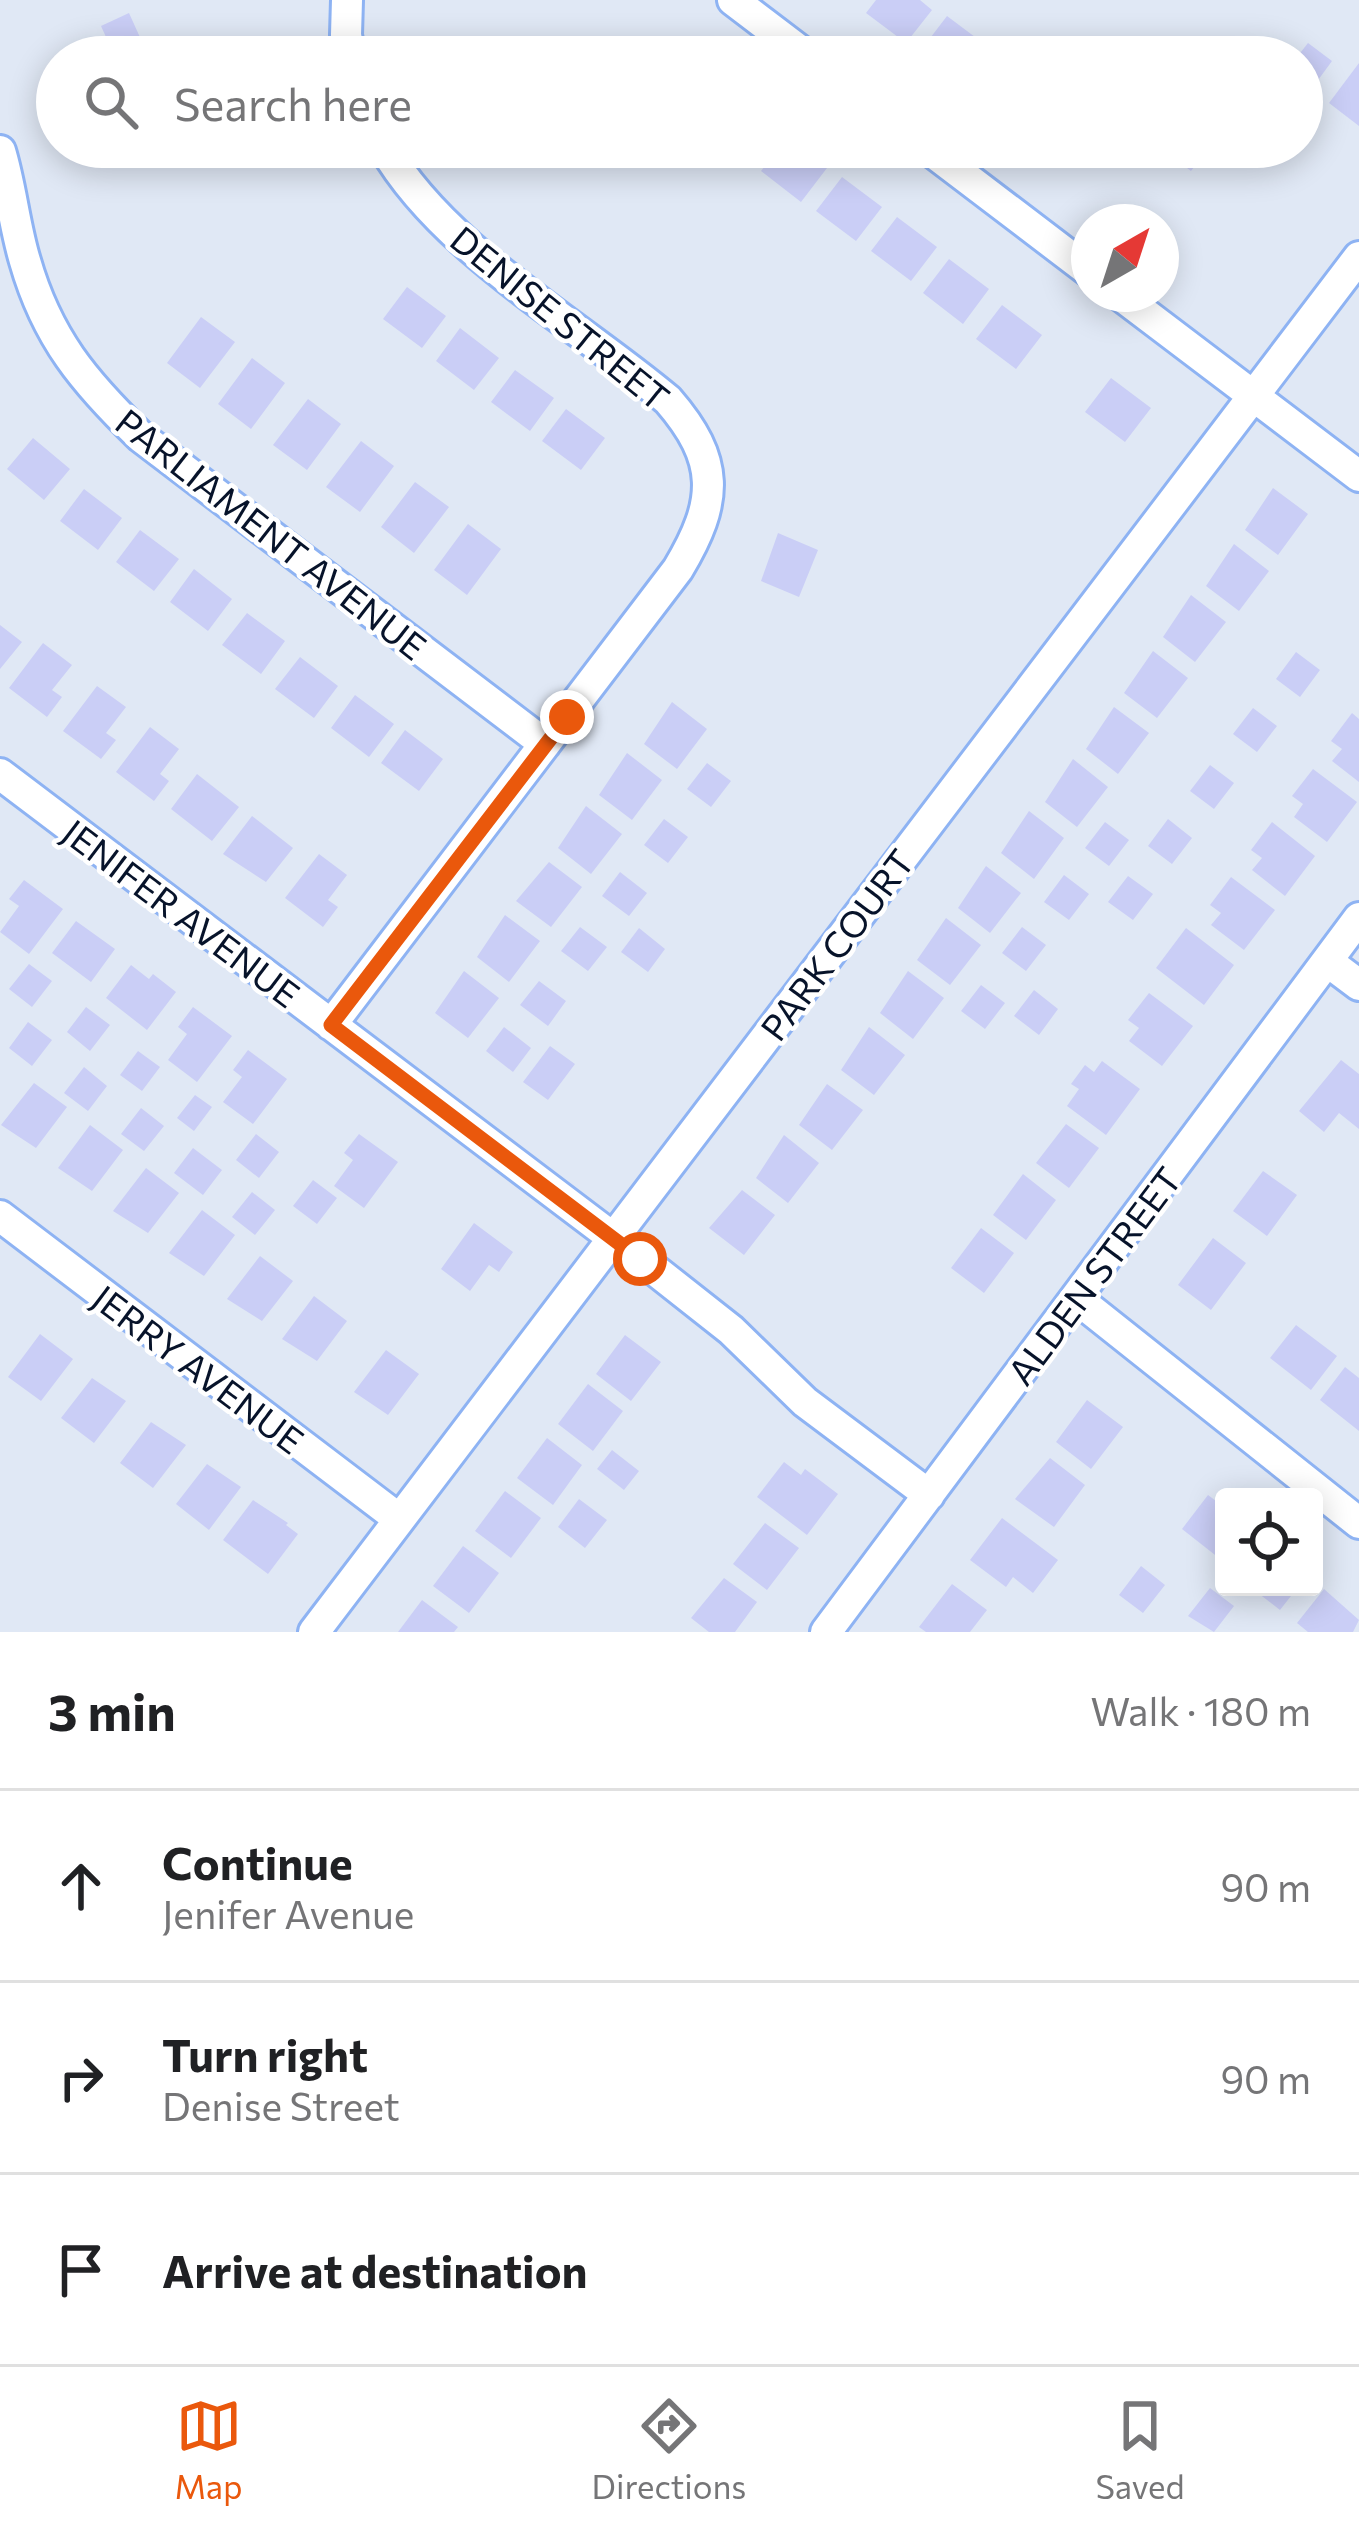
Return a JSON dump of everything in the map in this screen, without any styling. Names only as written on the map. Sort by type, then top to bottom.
[{"type":"street","points":[[346,36],[347,0]]},
{"type":"street","points":[[733,0],[780,36]]},
{"type":"street","name":"PARLIAMENT AVENUE","points":[[0,151],[24,259],[40,306],[60,349],[97,395],[141,437],[545,744]]},
{"type":"street","name":"DENISE STREET","points":[[331,1025],[678,569],[695,540],[709,487],[707,459],[692,427],[668,400],[446,225],[396,168]]},
{"type":"street","points":[[954,168],[1071,257]]},
{"type":"street","name":"PARK COURT","points":[[314,1632],[1359,257]]},
{"type":"street","points":[[1143,312],[1359,476]]},
{"type":"street","name":"JENIFER AVENUE","points":[[0,774],[731,1330],[805,1402],[929,1495]]},
{"type":"street","name":"ALDEN STREET","points":[[826,1632],[1359,918]]},
{"type":"street","points":[[1327,961],[1359,986]]},
{"type":"street","name":"JERRY AVENUE","points":[[0,1216],[398,1520]]},
{"type":"street","points":[[1076,1298],[1359,1523]]},
{"type":"building","points":[[876,0],[920,0],[932,10],[912,36],[897,36],[866,13]]},
{"type":"building","points":[[129,13],[139,36],[106,36],[101,26]]},
{"type":"building","points":[[947,16],[974,36],[932,36]]},
{"type":"building","points":[[1359,63],[1359,126],[1329,103]]},
{"type":"building","points":[[763,168],[827,168],[801,202],[761,171]]},
{"type":"building","points":[[842,177],[882,207],[856,241],[816,211]]},
{"type":"building","points":[[897,217],[937,247],[911,281],[871,251]]},
{"type":"building","points":[[949,259],[989,289],[963,324],[923,293]]},
{"type":"building","points":[[407,287],[446,316],[422,348],[383,319]]},
{"type":"building","points":[[1002,305],[1042,335],[1016,369],[976,339]]},
{"type":"building","points":[[201,317],[235,342],[200,388],[167,363]]},
{"type":"building","points":[[460,328],[499,358],[474,390],[436,361]]},
{"type":"building","points":[[252,358],[285,383],[251,429],[218,404]]},
{"type":"building","points":[[515,370],[554,398],[530,431],[491,402]]},
{"type":"building","points":[[1111,378],[1151,408],[1125,442],[1085,412]]},
{"type":"building","points":[[308,399],[341,424],[307,470],[273,445]]},
{"type":"building","points":[[566,409],[605,438],[581,470],[542,441]]},
{"type":"building","points":[[33,438],[70,469],[44,500],[7,469]]},
{"type":"building","points":[[361,441],[394,466],[360,512],[326,487]]},
{"type":"building","points":[[415,482],[449,507],[414,553],[381,527]]},
{"type":"building","points":[[1273,488],[1308,514],[1278,555],[1245,530]]},
{"type":"building","points":[[84,489],[122,518],[98,550],[60,521]]},
{"type":"building","points":[[468,524],[501,549],[467,595],[434,570]]},
{"type":"building","points":[[140,530],[179,559],[154,591],[116,562]]},
{"type":"building","points":[[778,533],[818,550],[799,597],[761,581]]},
{"type":"building","points":[[1234,544],[1269,571],[1239,611],[1206,586]]},
{"type":"building","points":[[194,569],[232,599],[208,631],[170,602]]},
{"type":"building","points":[[1191,595],[1226,622],[1195,662],[1163,637]]},
{"type":"building","points":[[247,613],[285,641],[261,674],[222,645]]},
{"type":"building","points":[[0,625],[22,642],[0,669]]},
{"type":"building","points":[[43,643],[72,665],[52,690],[62,697],[47,717],[9,688]]},
{"type":"building","points":[[1153,651],[1188,678],[1157,718],[1124,693]]},
{"type":"building","points":[[1296,652],[1320,670],[1300,697],[1276,679]]},
{"type":"building","points":[[300,657],[338,686],[314,718],[275,689]]},
{"type":"building","points":[[97,686],[126,707],[106,733],[116,740],[101,759],[63,731]]},
{"type":"building","points":[[355,695],[394,724],[369,757],[331,728]]},
{"type":"building","points":[[672,702],[707,729],[677,769],[644,744]]},
{"type":"building","points":[[1114,707],[1149,733],[1118,774],[1086,749]]},
{"type":"building","points":[[1253,708],[1277,726],[1257,752],[1233,734]]},
{"type":"building","points":[[1352,713],[1359,719],[1359,782],[1332,761],[1342,749],[1331,741]]},
{"type":"building","points":[[150,727],[179,749],[160,774],[169,781],[154,801],[116,772]]},
{"type":"building","points":[[405,730],[443,759],[419,791],[381,763]]},
{"type":"building","points":[[627,753],[662,780],[632,820],[599,795]]},
{"type":"building","points":[[1073,759],[1108,787],[1077,827],[1045,802]]},
{"type":"building","points":[[707,763],[731,781],[711,807],[687,789]]},
{"type":"building","points":[[1210,765],[1234,783],[1214,809],[1190,791]]},
{"type":"building","points":[[1313,769],[1357,802],[1327,842],[1294,817],[1303,804],[1292,796]]},
{"type":"building","points":[[197,774],[239,807],[212,841],[171,809]]},
{"type":"building","points":[[586,806],[622,834],[591,874],[558,848]]},
{"type":"building","points":[[1029,811],[1064,838],[1034,879],[1001,853]]},
{"type":"building","points":[[252,816],[293,848],[266,882],[223,854]]},
{"type":"building","points":[[664,819],[688,837],[668,863],[644,845]]},
{"type":"building","points":[[1168,819],[1192,838],[1172,864],[1148,846]]},
{"type":"building","points":[[1105,822],[1129,840],[1109,866],[1085,848]]},
{"type":"building","points":[[1272,822],[1315,856],[1285,896],[1252,870],[1262,858],[1251,850]]},
{"type":"building","points":[[319,854],[347,875],[328,900],[338,907],[323,927],[285,898]]},
{"type":"building","points":[[549,862],[582,887],[551,927],[516,901]]},
{"type":"building","points":[[986,866],[1021,893],[990,933],[958,908]]},
{"type":"building","points":[[620,872],[647,893],[629,916],[602,896]]},
{"type":"building","points":[[1064,875],[1089,894],[1069,920],[1044,902]]},
{"type":"building","points":[[1128,876],[1153,894],[1133,920],[1108,902]]},
{"type":"building","points":[[1231,877],[1275,910],[1244,950],[1211,925],[1221,913],[1210,905]]},
{"type":"building","points":[[24,880],[63,909],[29,954],[0,932],[19,906],[9,899]]},
{"type":"building","points":[[505,915],[540,941],[509,982],[477,957]]},
{"type":"building","points":[[946,918],[981,945],[950,985],[917,960]]},
{"type":"building","points":[[76,921],[115,949],[91,982],[52,953]]},
{"type":"building","points":[[580,927],[607,947],[588,971],[561,951]]},
{"type":"building","points":[[1022,927],[1046,945],[1026,971],[1002,953]]},
{"type":"building","points":[[639,928],[665,949],[648,972],[621,952]]},
{"type":"building","points":[[1186,928],[1234,965],[1204,1005],[1156,968]]},
{"type":"building","points":[[29,964],[52,981],[32,1007],[9,989]]},
{"type":"building","points":[[131,965],[149,979],[153,974],[176,992],[147,1030],[106,998]]},
{"type":"building","points":[[464,971],[499,998],[468,1038],[435,1013]]},
{"type":"building","points":[[908,971],[944,998],[913,1039],[880,1013]]},
{"type":"building","points":[[539,981],[566,1001],[548,1026],[520,1005]]},
{"type":"building","points":[[981,985],[1005,1003],[985,1029],[961,1011]]},
{"type":"building","points":[[1034,990],[1058,1009],[1039,1035],[1014,1016]]},
{"type":"building","points":[[1149,993],[1193,1026],[1162,1066],[1129,1041],[1139,1028],[1128,1020]]},
{"type":"building","points":[[86,1007],[110,1025],[90,1051],[67,1032]]},
{"type":"building","points":[[193,1007],[232,1036],[197,1082],[168,1060],[187,1034],[178,1027]]},
{"type":"building","points":[[28,1022],[52,1040],[32,1066],[9,1048]]},
{"type":"building","points":[[504,1027],[531,1048],[513,1072],[486,1051]]},
{"type":"building","points":[[869,1027],[905,1055],[874,1095],[841,1070]]},
{"type":"building","points":[[550,1046],[575,1064],[548,1100],[523,1082]]},
{"type":"building","points":[[248,1050],[287,1079],[253,1124],[223,1102],[242,1077],[233,1070]]},
{"type":"building","points":[[138,1051],[160,1067],[142,1091],[120,1075]]},
{"type":"building","points":[[1341,1060],[1359,1074],[1359,1129],[1339,1113],[1324,1132],[1299,1111]]},
{"type":"building","points":[[1102,1061],[1140,1089],[1106,1135],[1067,1106],[1079,1089],[1071,1084],[1085,1065],[1094,1072]]},
{"type":"building","points":[[84,1067],[107,1086],[88,1111],[64,1093]]},
{"type":"building","points":[[34,1083],[67,1107],[36,1148],[1,1125]]},
{"type":"building","points":[[827,1084],[863,1110],[832,1150],[799,1125]]},
{"type":"building","points":[[195,1095],[212,1107],[194,1131],[177,1118]]},
{"type":"building","points":[[141,1108],[164,1126],[144,1151],[121,1134]]},
{"type":"building","points":[[1066,1124],[1099,1148],[1069,1188],[1036,1163]]},
{"type":"building","points":[[90,1125],[123,1150],[92,1191],[58,1168]]},
{"type":"building","points":[[256,1134],[279,1152],[259,1178],[236,1160]]},
{"type":"building","points":[[359,1134],[398,1162],[364,1208],[334,1186],[353,1160],[344,1153]]},
{"type":"building","points":[[784,1135],[819,1163],[788,1203],[756,1178]]},
{"type":"building","points":[[193,1148],[222,1170],[203,1195],[174,1173]]},
{"type":"building","points":[[146,1168],[179,1193],[148,1233],[113,1211]]},
{"type":"building","points":[[1263,1171],[1297,1195],[1267,1236],[1233,1211]]},
{"type":"building","points":[[1023,1174],[1056,1200],[1026,1240],[993,1215]]},
{"type":"building","points":[[313,1180],[337,1198],[317,1224],[293,1206]]},
{"type":"building","points":[[742,1190],[775,1215],[744,1255],[709,1228]]},
{"type":"building","points":[[252,1192],[275,1210],[255,1235],[232,1217]]},
{"type":"building","points":[[202,1210],[235,1235],[204,1276],[169,1253]]},
{"type":"building","points":[[474,1223],[513,1252],[499,1272],[489,1265],[470,1291],[441,1269]]},
{"type":"building","points":[[981,1228],[1014,1253],[984,1293],[951,1268]]},
{"type":"building","points":[[1213,1238],[1246,1263],[1211,1310],[1178,1285]]},
{"type":"building","points":[[260,1256],[293,1281],[262,1321],[227,1299]]},
{"type":"building","points":[[314,1296],[347,1321],[317,1361],[282,1339]]},
{"type":"building","points":[[1296,1325],[1337,1356],[1311,1390],[1270,1358]]},
{"type":"building","points":[[40,1334],[73,1359],[41,1401],[8,1377]]},
{"type":"building","points":[[625,1335],[661,1362],[631,1401],[596,1374]]},
{"type":"building","points":[[386,1350],[419,1374],[388,1415],[354,1392]]},
{"type":"building","points":[[1345,1367],[1359,1378],[1359,1431],[1320,1400]]},
{"type":"building","points":[[92,1378],[126,1401],[94,1443],[61,1418]]},
{"type":"building","points":[[588,1384],[623,1411],[593,1451],[558,1424]]},
{"type":"building","points":[[1087,1400],[1123,1427],[1091,1469],[1056,1442]]},
{"type":"building","points":[[151,1422],[186,1445],[153,1488],[120,1463]]},
{"type":"building","points":[[547,1438],[582,1465],[553,1505],[517,1478]]},
{"type":"building","points":[[612,1450],[639,1471],[624,1490],[597,1469]]},
{"type":"building","points":[[1050,1458],[1085,1485],[1054,1527],[1015,1499]]},
{"type":"building","points":[[784,1462],[801,1475],[805,1469],[838,1494],[807,1535],[757,1497]]},
{"type":"building","points":[[207,1464],[241,1487],[209,1530],[176,1504]]},
{"type":"building","points":[[505,1491],[541,1518],[511,1558],[475,1531]]},
{"type":"building","points":[[1208,1495],[1215,1500],[1215,1555],[1182,1529]]},
{"type":"building","points":[[579,1499],[607,1520],[585,1548],[558,1527]]},
{"type":"building","points":[[253,1500],[298,1534],[268,1574],[223,1540]]},
{"type":"building","points":[[1002,1518],[1058,1560],[1033,1593],[1013,1577],[1006,1587],[970,1560]]},
{"type":"building","points":[[765,1523],[799,1548],[767,1590],[733,1564]]},
{"type":"building","points":[[463,1546],[499,1573],[469,1613],[433,1586]]},
{"type":"building","points":[[1141,1566],[1165,1585],[1143,1613],[1119,1595]]},
{"type":"building","points":[[724,1578],[757,1602],[735,1632],[709,1632],[691,1618]]},
{"type":"building","points":[[952,1584],[987,1610],[970,1632],[926,1632],[919,1627]]},
{"type":"building","points":[[1210,1588],[1234,1606],[1214,1632],[1188,1616]]},
{"type":"building","points":[[1323,1590],[1359,1620],[1353,1632],[1308,1632],[1297,1623]]},
{"type":"building","points":[[1262,1596],[1291,1596],[1280,1610]]},
{"type":"building","points":[[422,1600],[458,1627],[454,1632],[398,1632]]},
{"type":"route","points":[[567,717],[331,1025],[640,1259]]}]
